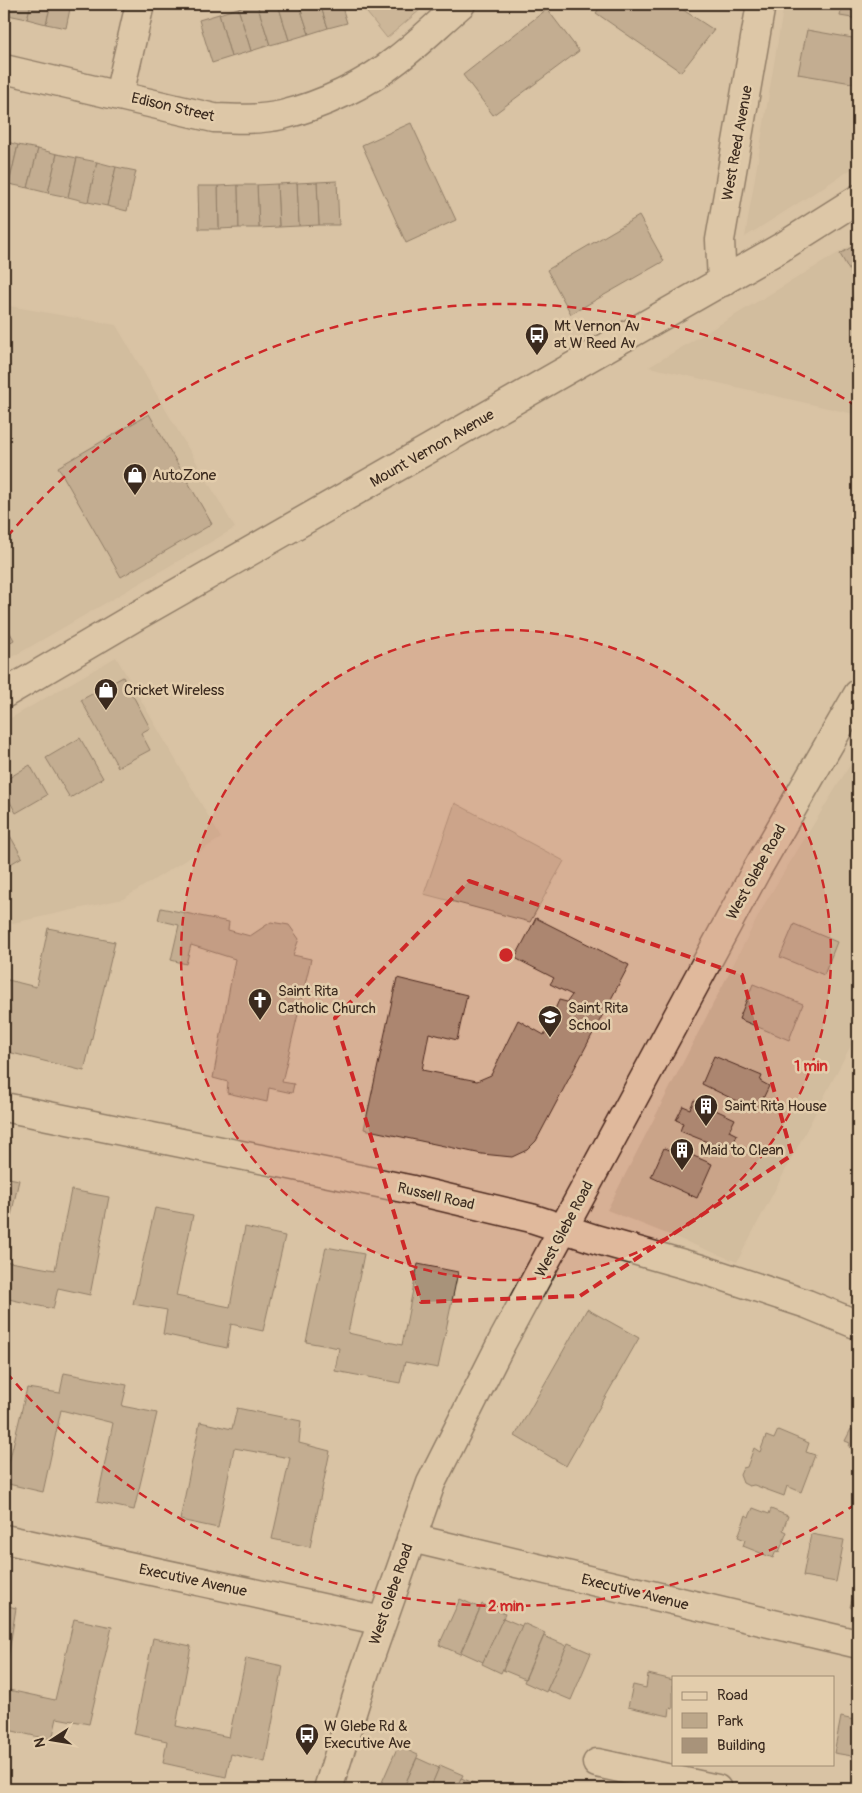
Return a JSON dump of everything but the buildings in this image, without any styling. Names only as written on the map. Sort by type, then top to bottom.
[{"type":"street","points":[[119,95],[140,4]]},
{"type":"street","name":"Edison Street","points":[[4,69],[214,118],[249,119],[282,115],[334,97],[366,81],[398,59],[461,4]]},
{"type":"street","name":"West Reed Avenue","points":[[722,282],[720,240],[762,4]]},
{"type":"street","name":"Mount Vernon Avenue","points":[[4,694],[140,614],[722,282],[858,199]]},
{"type":"street","name":"West Glebe Road","points":[[328,1789],[382,1621],[431,1483],[502,1342],[756,871],[858,694]]},
{"type":"street","name":"Russell Road","points":[[4,1107],[413,1190],[531,1218],[564,1230],[718,1275],[807,1304],[858,1325]]},
{"type":"street","name":"Executive Avenue","points":[[411,1538],[858,1644]]},
{"type":"street","name":"Executive Avenue","points":[[4,1539],[382,1621]]},
{"type":"street","points":[[598,1762],[717,1789]]},
{"type":"highlighted area","points":[[469,881],[742,975],[792,1155],[580,1296],[421,1302],[335,1018]]},
{"type":"shaded area","points":[[784,4],[858,4],[858,165],[745,237]]},
{"type":"shaded area","points":[[858,241],[858,415],[649,367]]},
{"type":"shaded area","points":[[4,305],[116,325],[235,528],[4,662]]},
{"type":"shaded area","points":[[116,657],[221,838],[123,899],[4,925],[4,722]]},
{"type":"shaded area","points":[[858,752],[858,1032],[737,1262],[607,1210],[765,903]]},
{"type":"green space","points":[[360,4],[427,4],[387,38]]},
{"type":"green space","points":[[455,803],[564,861],[530,922],[424,894]]},
{"type":"place","name":"Mt Vernon Av at W Reed Av","points":[[537,356]]},
{"type":"place","name":"AutoZone","points":[[135,496]]},
{"type":"place","name":"Cricket Wireless","points":[[106,711]]},
{"type":"place","name":"Saint Rita Catholic Church","points":[[260,1021]]},
{"type":"place","name":"Saint Rita School","points":[[550,1038]]},
{"type":"place","name":"Saint Rita House","points":[[706,1127]]},
{"type":"place","name":"Maid to Clean","points":[[682,1171]]},
{"type":"place","name":"W Glebe Rd & Executive Ave","points":[[307,1756]]}]
